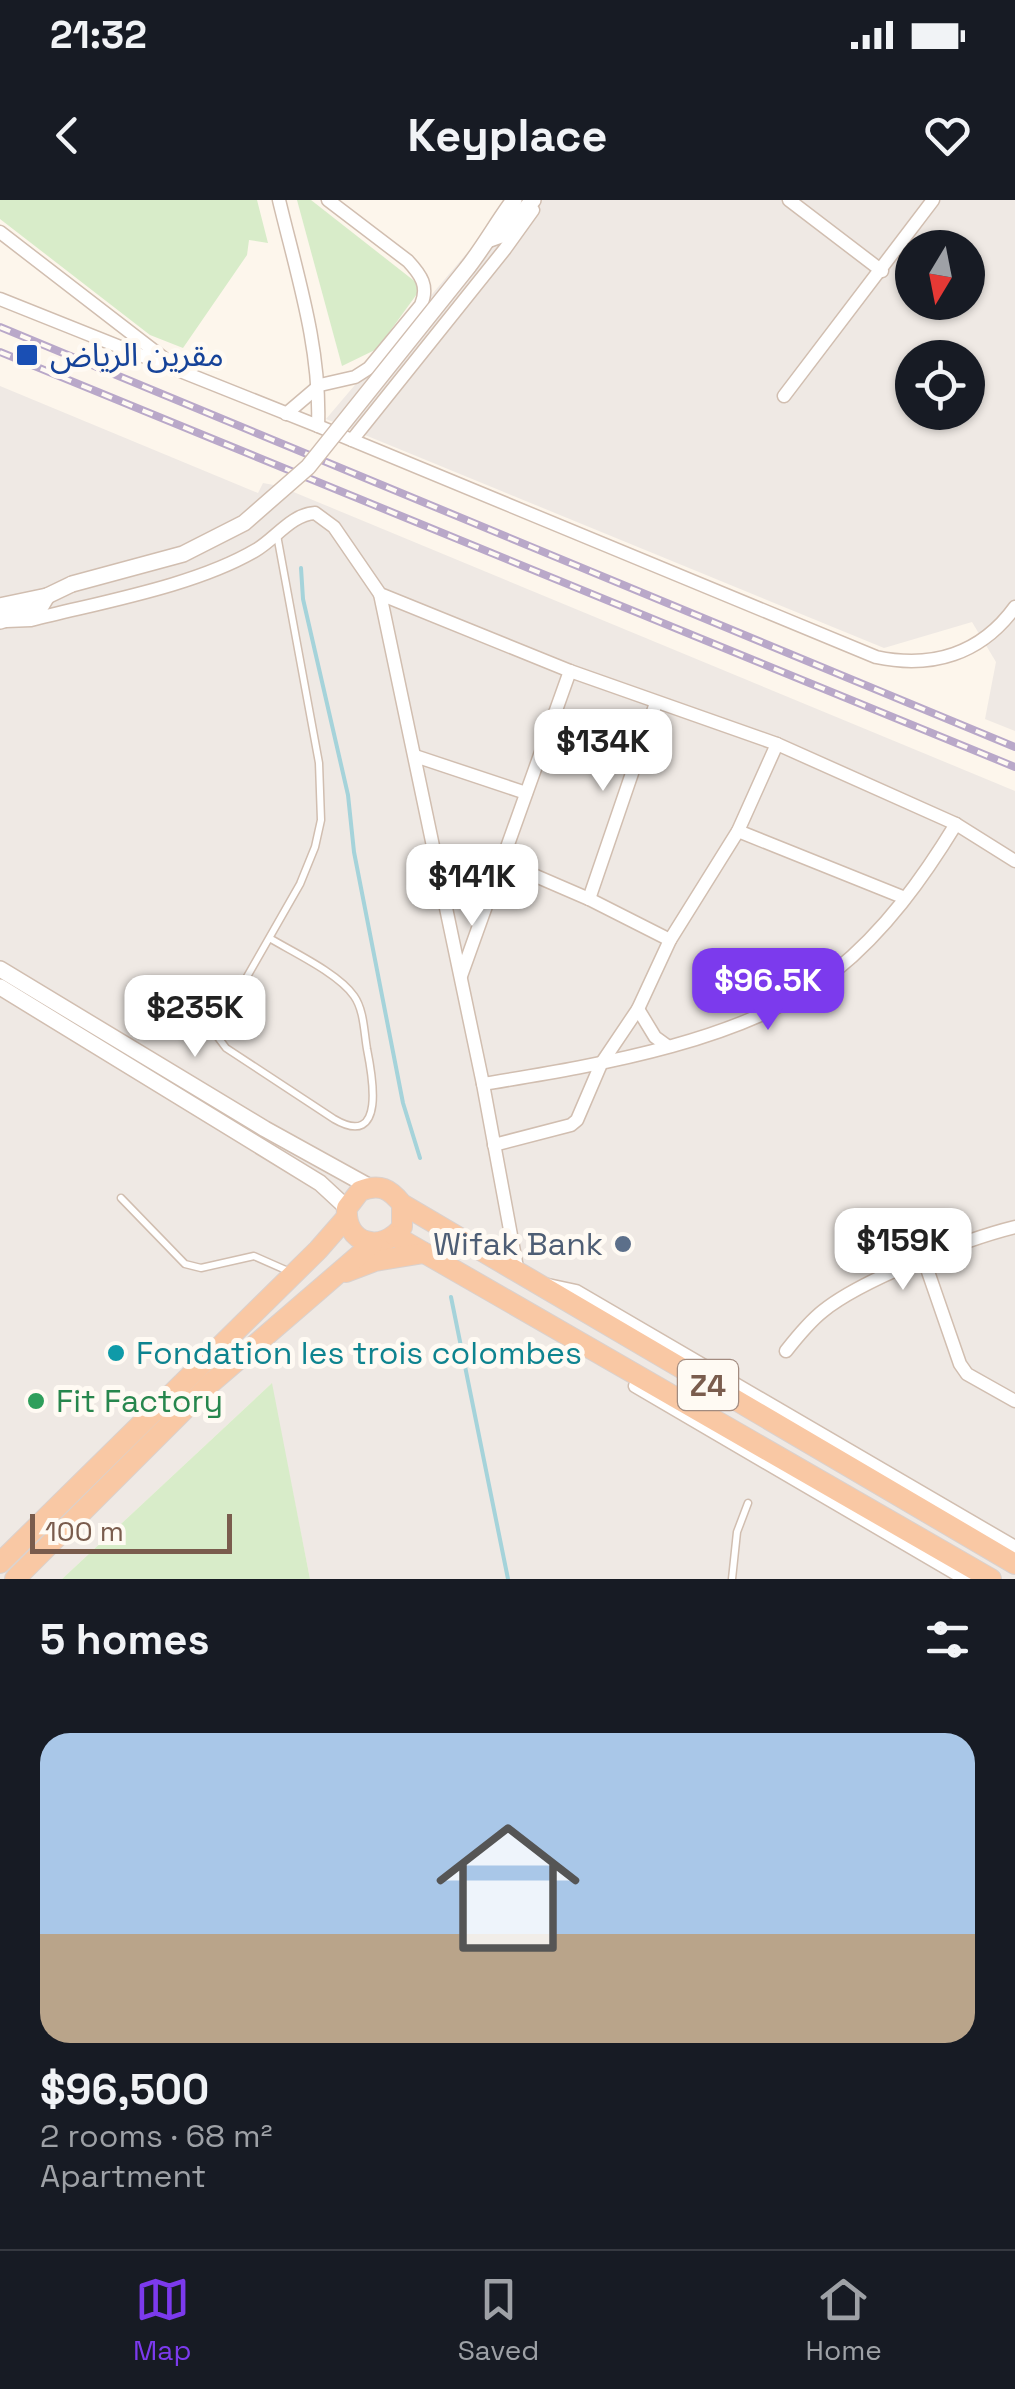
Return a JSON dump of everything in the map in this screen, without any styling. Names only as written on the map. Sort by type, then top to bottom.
[{"type":"highway","points":[[0,1563],[293,1274],[347,1213],[352,1198],[370,1187],[392,1191],[402,1204],[404,1216],[395,1236],[372,1244],[211,1383],[14,1579]]},
{"type":"highway","name":"Z4","points":[[402,1204],[1015,1564]]},
{"type":"highway","points":[[347,1213],[354,1235],[372,1244]]},
{"type":"highway","name":"Z4","points":[[395,1236],[991,1579]]},
{"type":"highway","points":[[335,1277],[375,1261],[424,1253]]},
{"type":"street","points":[[279,200],[315,350],[320,385],[318,426]]},
{"type":"street","points":[[286,414],[320,385],[354,377],[369,368],[421,305],[425,292],[420,274],[408,262],[328,200]]},
{"type":"street","points":[[490,240],[492,229],[514,200]]},
{"type":"street","points":[[0,606],[48,596],[72,584],[182,554],[244,523],[308,467],[490,240],[504,234],[536,200]]},
{"type":"street","points":[[352,440],[506,249],[536,200]]},
{"type":"street","points":[[788,200],[882,271]]},
{"type":"street","points":[[784,396],[933,200]]},
{"type":"street","points":[[0,232],[180,370]]},
{"type":"street","points":[[0,299],[876,657],[906,662],[951,657],[982,642],[1015,607]]},
{"type":"street","points":[[0,620],[31,620],[178,581],[235,560],[308,514],[322,516],[334,527],[380,594],[494,1145],[526,1279],[576,1291],[1015,1548]]},
{"type":"street","points":[[380,594],[570,672],[777,744],[956,824],[1015,860]]},
{"type":"street","points":[[0,620],[40,608],[48,596]]},
{"type":"street","points":[[460,979],[570,672]]},
{"type":"street","points":[[589,899],[656,703]]},
{"type":"street","points":[[494,1145],[571,1125],[582,1111],[601,1064],[638,1009],[670,940],[738,830],[777,744]]},
{"type":"street","points":[[415,756],[526,793]]},
{"type":"street","points":[[483,1084],[601,1064],[721,1030],[808,990],[858,950],[906,898],[956,824]]},
{"type":"street","points":[[738,830],[906,898]]},
{"type":"street","points":[[501,861],[670,940]]},
{"type":"street","points":[[448,920],[477,927]]},
{"type":"street","points":[[0,969],[265,1129],[370,1187]]},
{"type":"street","points":[[0,987],[320,1183],[347,1213]]},
{"type":"street","points":[[638,1009],[654,1038],[666,1045]]},
{"type":"street","points":[[786,1351],[808,1325],[844,1296],[954,1246],[1015,1228]]},
{"type":"street","points":[[924,1260],[960,1364],[967,1374],[1015,1401]]},
{"type":"street","points":[[448,1265],[448,1274],[461,1283],[964,1579]]},
{"type":"lane","points":[[271,939],[339,981],[358,1003],[375,1098],[371,1114],[361,1124],[348,1126],[334,1120],[218,1040],[224,1016],[271,939],[315,848],[322,806],[278,535]]},
{"type":"lane","points":[[121,1198],[184,1264],[201,1268],[254,1256],[293,1274]]},
{"type":"lane","points":[[732,1579],[737,1532],[748,1503]]},
{"type":"shaded area","points":[[512,200],[1015,200],[1015,731],[985,719],[996,662],[972,622],[884,648],[326,419]]},
{"type":"shaded area","points":[[0,386],[258,493],[263,483],[279,486],[1015,791],[1015,1579],[310,1579],[271,1384],[62,1579],[0,1579]]},
{"type":"green space","points":[[0,200],[257,200],[268,243],[249,240],[247,255],[183,348],[150,335],[0,219]]},
{"type":"green space","points":[[297,200],[311,200],[422,287],[377,349],[342,366]]},
{"type":"green space","points":[[272,1383],[310,1579],[62,1579]]},
{"type":"waterway","points":[[301,568],[303,599],[348,795],[354,852],[403,1103],[420,1158]]},
{"type":"waterway","points":[[451,1297],[508,1579]]},
{"type":"railway","points":[[0,327],[1015,747]]},
{"type":"railway","points":[[0,352],[1015,767]]},
{"type":"place","name":"مقرين الرياض","points":[[27,355]]},
{"type":"place","name":"Wifak Bank","points":[[623,1244]]},
{"type":"place","name":"Fondation les trois colombes","points":[[116,1353]]},
{"type":"place","name":"Fit Factory","points":[[36,1401]]}]
